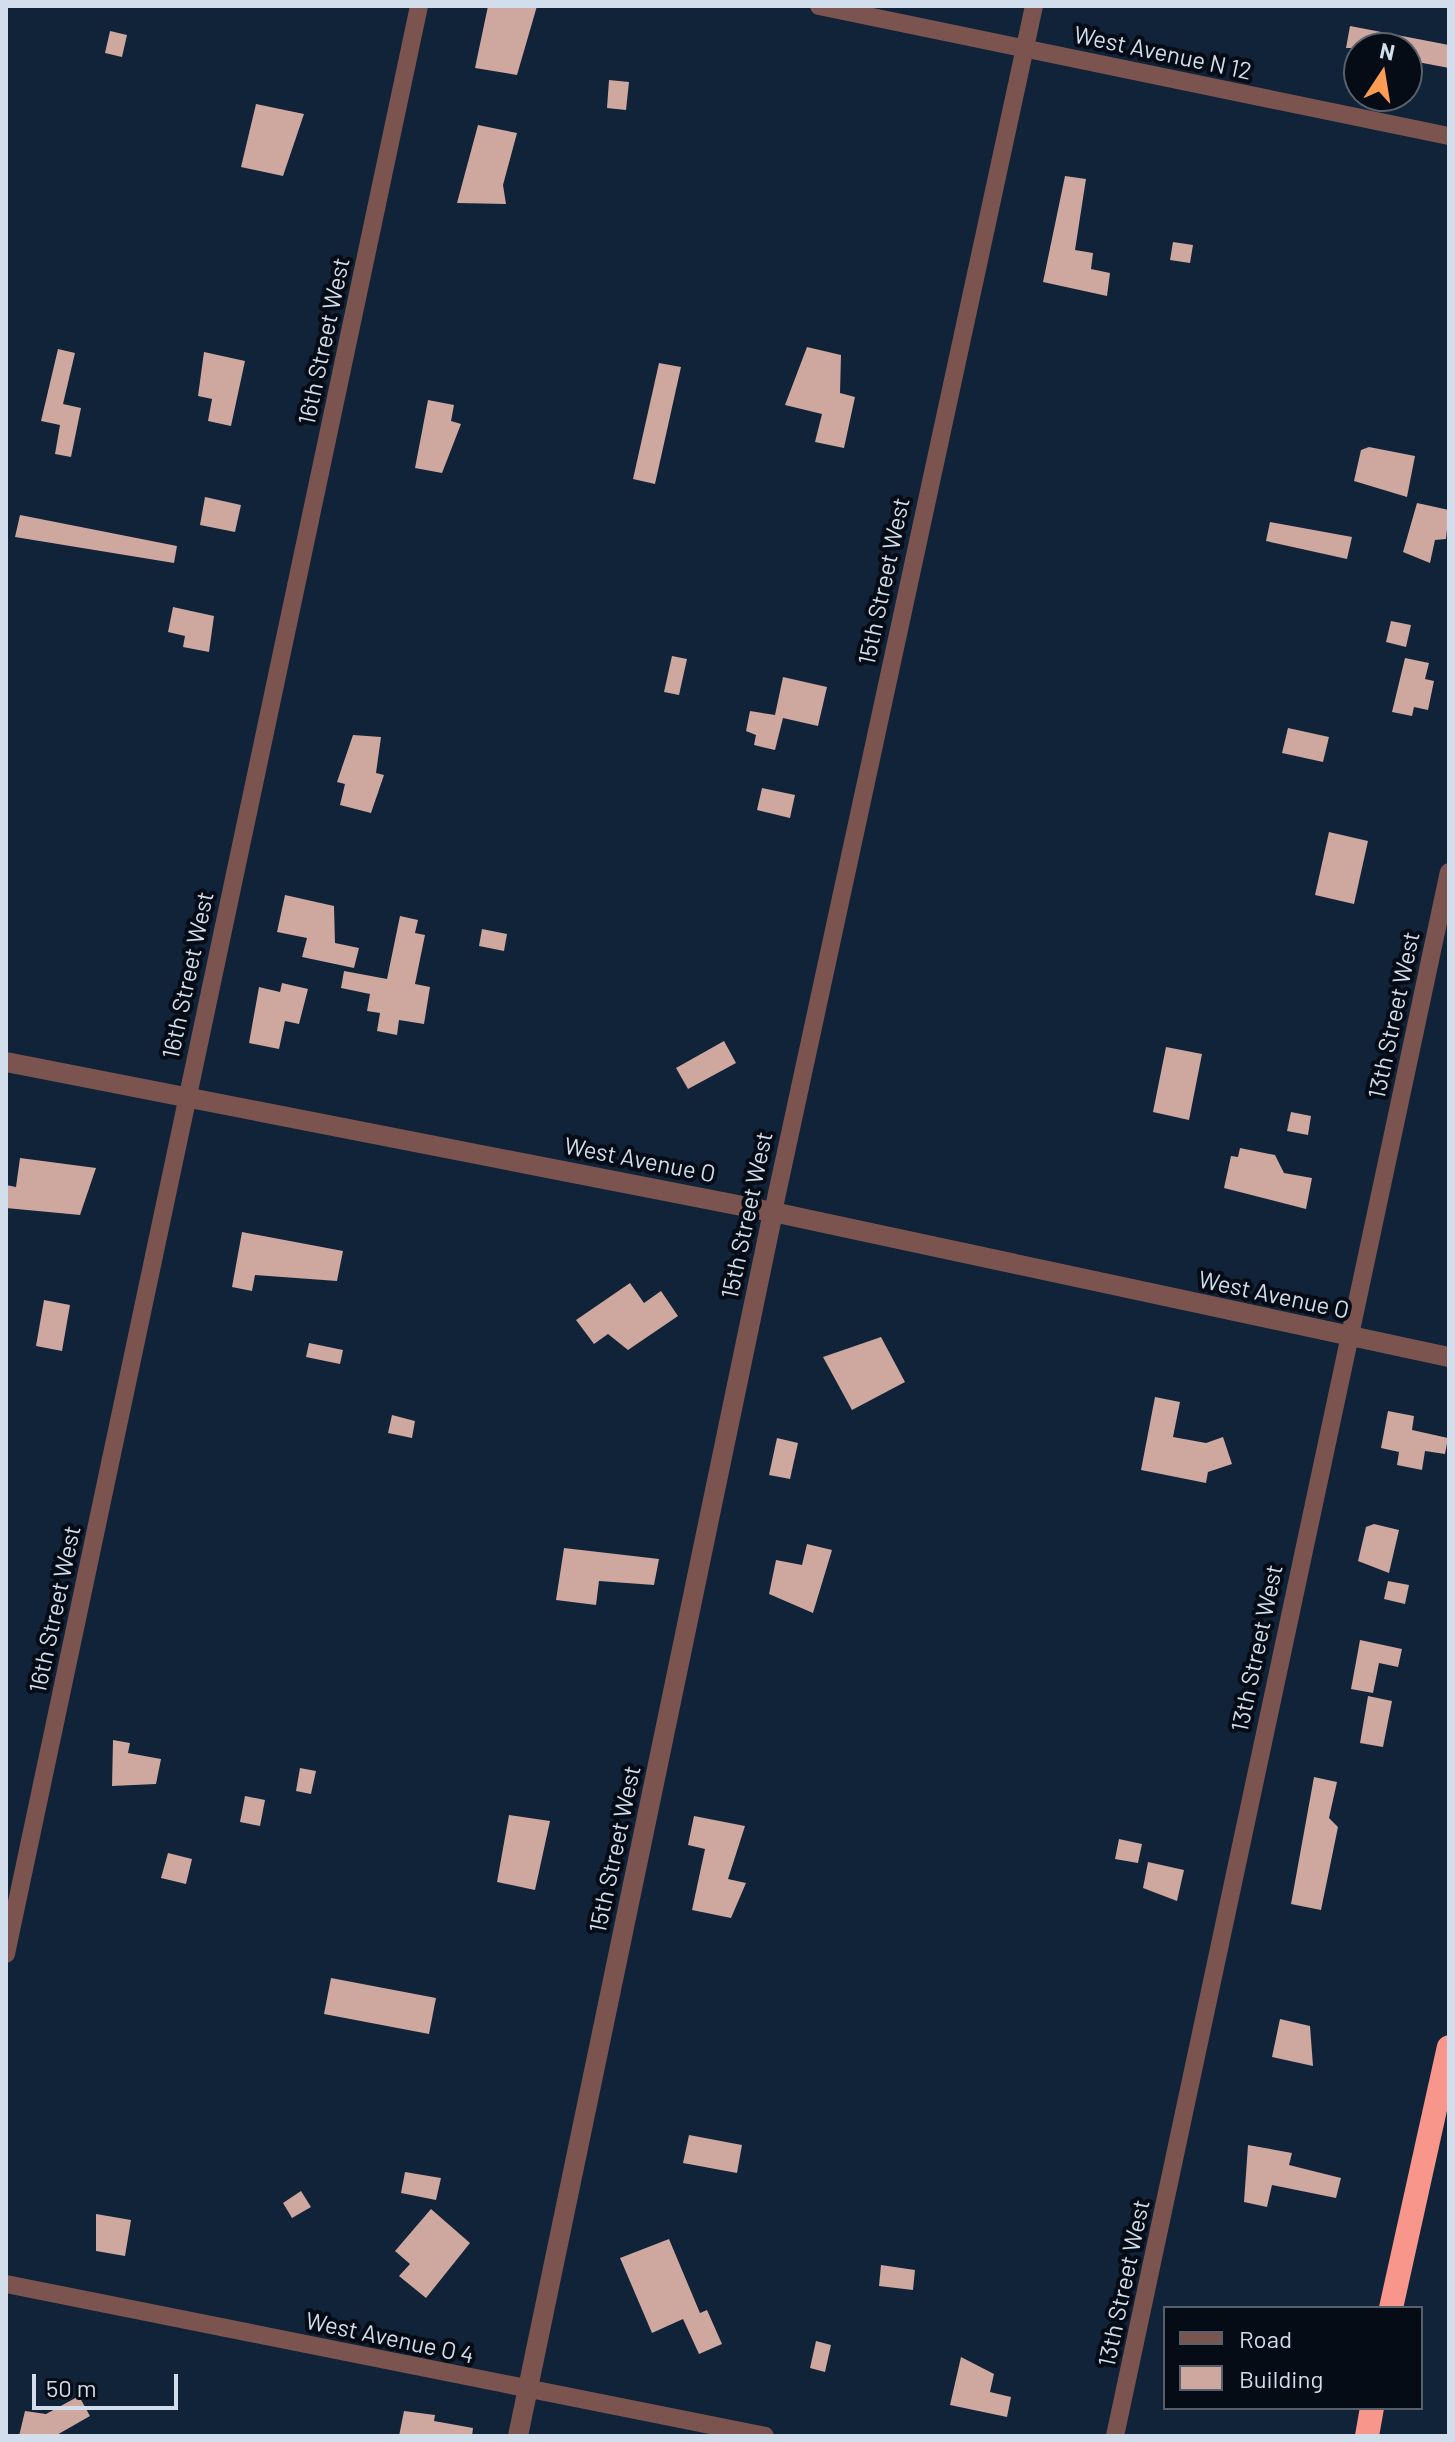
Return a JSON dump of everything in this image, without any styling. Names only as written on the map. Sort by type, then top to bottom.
[{"type":"highway","points":[[1391,2306],[1449,2047]]},
{"type":"highway","points":[[1367,2436],[1372,2410]]},
{"type":"street","name":"16th Street West","points":[[6,1954],[185,1096],[419,6]]},
{"type":"street","name":"West Avenue N 12","points":[[819,6],[1449,136]]},
{"type":"street","name":"15th Street West","points":[[518,2436],[773,1212],[1034,6]]},
{"type":"street","name":"13th Street West","points":[[1115,2436],[1346,1336],[1449,872]]},
{"type":"street","name":"West Avenue O","points":[[6,1062],[773,1212],[1449,1357]]},
{"type":"street","name":"West Avenue O 4","points":[[6,2284],[765,2436]]},
{"type":"building","points":[[488,6],[537,6],[517,75],[475,68]]},
{"type":"building","points":[[1350,26],[1381,32],[1349,32]]},
{"type":"building","points":[[110,31],[127,35],[122,57],[105,53]]},
{"type":"building","points":[[1423,40],[1449,45],[1449,68],[1423,63]]},
{"type":"building","points":[[609,80],[629,82],[626,110],[607,108]]},
{"type":"building","points":[[256,104],[304,114],[283,176],[241,167]]},
{"type":"building","points":[[478,125],[517,133],[503,185],[506,204],[457,203]]},
{"type":"building","points":[[1065,176],[1086,179],[1075,250],[1093,253],[1091,269],[1110,273],[1107,296],[1043,282]]},
{"type":"building","points":[[1173,242],[1193,245],[1190,263],[1170,260]]},
{"type":"building","points":[[807,347],[841,355],[840,393],[855,397],[844,448],[815,442],[822,414],[785,405]]},
{"type":"building","points":[[58,349],[75,353],[63,404],[81,408],[71,457],[55,454],[60,425],[41,421]]},
{"type":"building","points":[[204,352],[245,361],[231,426],[208,421],[212,399],[198,396]]},
{"type":"building","points":[[659,363],[681,367],[655,484],[633,479]]},
{"type":"building","points":[[428,400],[454,405],[451,421],[461,424],[442,473],[415,468]]},
{"type":"building","points":[[1369,447],[1415,456],[1407,497],[1354,481],[1361,450]]},
{"type":"building","points":[[205,497],[241,505],[235,532],[200,525]]},
{"type":"building","points":[[1417,503],[1449,510],[1446,539],[1435,540],[1430,563],[1403,552]]},
{"type":"building","points":[[20,515],[177,546],[174,563],[15,537]]},
{"type":"building","points":[[1270,522],[1352,537],[1347,559],[1266,541]]},
{"type":"building","points":[[173,607],[214,616],[209,652],[183,647],[185,636],[168,632]]},
{"type":"building","points":[[1391,621],[1411,625],[1406,647],[1386,642]]},
{"type":"building","points":[[672,656],[687,659],[679,695],[664,692]]},
{"type":"building","points":[[1405,658],[1429,663],[1425,679],[1434,681],[1428,710],[1414,707],[1412,716],[1392,712]]},
{"type":"building","points":[[783,677],[827,687],[818,726],[783,718],[775,750],[754,745],[756,735],[746,731],[750,711],[775,715]]},
{"type":"building","points":[[1288,728],[1329,737],[1323,762],[1282,753]]},
{"type":"building","points":[[353,735],[381,737],[376,773],[384,775],[371,813],[340,805],[345,784],[337,782]]},
{"type":"building","points":[[762,788],[795,795],[790,818],[757,810]]},
{"type":"building","points":[[1329,832],[1368,841],[1354,904],[1315,895]]},
{"type":"building","points":[[285,895],[334,906],[335,943],[359,948],[354,968],[302,957],[307,938],[277,932]]},
{"type":"building","points":[[400,916],[418,920],[415,933],[425,935],[415,984],[430,987],[424,1024],[399,1020],[397,1035],[377,1031],[380,1013],[367,1011],[370,994],[341,988],[344,971],[387,979]]},
{"type":"building","points":[[482,929],[507,934],[504,951],[479,946]]},
{"type":"building","points":[[282,983],[308,989],[299,1024],[285,1021],[279,1049],[249,1043],[259,987],[280,992]]},
{"type":"building","points":[[724,1041],[736,1063],[688,1089],[676,1068]]},
{"type":"building","points":[[1166,1047],[1202,1054],[1189,1120],[1153,1112]]},
{"type":"building","points":[[1291,1112],[1311,1116],[1308,1135],[1287,1131]]},
{"type":"building","points":[[1240,1148],[1275,1155],[1284,1173],[1312,1178],[1306,1209],[1224,1188],[1231,1156],[1238,1157]]},
{"type":"building","points":[[20,1158],[96,1168],[80,1215],[6,1208],[6,1185],[16,1187]]},
{"type":"building","points":[[242,1232],[343,1251],[337,1281],[255,1275],[252,1291],[232,1287]]},
{"type":"building","points":[[630,1283],[644,1303],[661,1291],[678,1316],[628,1350],[608,1334],[594,1344],[576,1320]]},
{"type":"building","points":[[44,1300],[70,1305],[62,1351],[36,1346]]},
{"type":"building","points":[[881,1337],[905,1382],[852,1410],[823,1357]]},
{"type":"building","points":[[309,1343],[343,1350],[340,1364],[306,1357]]},
{"type":"building","points":[[1155,1397],[1180,1402],[1173,1437],[1206,1443],[1223,1437],[1232,1464],[1208,1472],[1206,1483],[1141,1470]]},
{"type":"building","points":[[1388,1411],[1414,1416],[1412,1430],[1448,1438],[1445,1454],[1425,1451],[1422,1470],[1397,1465],[1399,1452],[1381,1448]]},
{"type":"building","points":[[392,1415],[415,1421],[412,1438],[388,1433]]},
{"type":"building","points":[[777,1438],[798,1443],[790,1479],[769,1475]]},
{"type":"building","points":[[1374,1524],[1399,1530],[1389,1573],[1358,1561],[1366,1527]]},
{"type":"building","points":[[807,1544],[832,1550],[813,1613],[769,1594],[776,1560],[802,1565]]},
{"type":"building","points":[[564,1548],[659,1559],[654,1585],[599,1581],[596,1605],[556,1600]]},
{"type":"building","points":[[1388,1581],[1409,1585],[1405,1604],[1384,1599]]},
{"type":"building","points":[[1360,1640],[1402,1649],[1398,1667],[1379,1663],[1373,1693],[1351,1689]]},
{"type":"building","points":[[1368,1696],[1392,1701],[1383,1747],[1360,1743]]},
{"type":"building","points":[[113,1740],[130,1743],[128,1753],[161,1759],[156,1784],[112,1786]]},
{"type":"building","points":[[300,1768],[316,1771],[311,1794],[296,1791]]},
{"type":"building","points":[[1314,1777],[1337,1782],[1329,1818],[1338,1827],[1321,1910],[1291,1904]]},
{"type":"building","points":[[245,1796],[265,1800],[260,1826],[240,1822]]},
{"type":"building","points":[[509,1815],[550,1821],[535,1890],[497,1882]]},
{"type":"building","points":[[694,1816],[745,1826],[728,1879],[746,1883],[731,1918],[692,1910],[705,1849],[688,1845]]},
{"type":"building","points":[[1119,1839],[1142,1844],[1138,1863],[1115,1859]]},
{"type":"building","points":[[168,1853],[192,1859],[186,1884],[161,1878]]},
{"type":"building","points":[[1148,1862],[1184,1870],[1177,1901],[1143,1888]]},
{"type":"building","points":[[331,1978],[436,1998],[429,2034],[324,2014]]},
{"type":"building","points":[[1280,2019],[1310,2026],[1313,2066],[1272,2057]]},
{"type":"building","points":[[689,2135],[742,2145],[737,2173],[683,2163]]},
{"type":"building","points":[[1248,2145],[1292,2153],[1289,2165],[1341,2178],[1336,2198],[1272,2185],[1267,2207],[1244,2202]]},
{"type":"building","points":[[405,2172],[441,2178],[436,2200],[401,2193]]},
{"type":"building","points":[[301,2191],[311,2207],[292,2218],[283,2203]]},
{"type":"building","points":[[431,2209],[470,2243],[426,2298],[399,2276],[410,2264],[395,2251]]},
{"type":"building","points":[[96,2214],[131,2220],[125,2256],[96,2251]]},
{"type":"building","points":[[669,2239],[700,2313],[707,2310],[722,2344],[699,2354],[683,2319],[652,2333],[620,2258]]},
{"type":"building","points":[[881,2265],[915,2270],[913,2290],[879,2286]]},
{"type":"building","points":[[816,2341],[831,2345],[825,2372],[810,2368]]},
{"type":"building","points":[[961,2357],[994,2374],[990,2392],[1011,2397],[1007,2417],[950,2405]]},
{"type":"building","points":[[79,2396],[90,2416],[55,2436],[19,2436],[25,2411],[46,2414]]},
{"type":"building","points":[[404,2411],[435,2415],[434,2421],[473,2428],[472,2436],[399,2436]]}]
